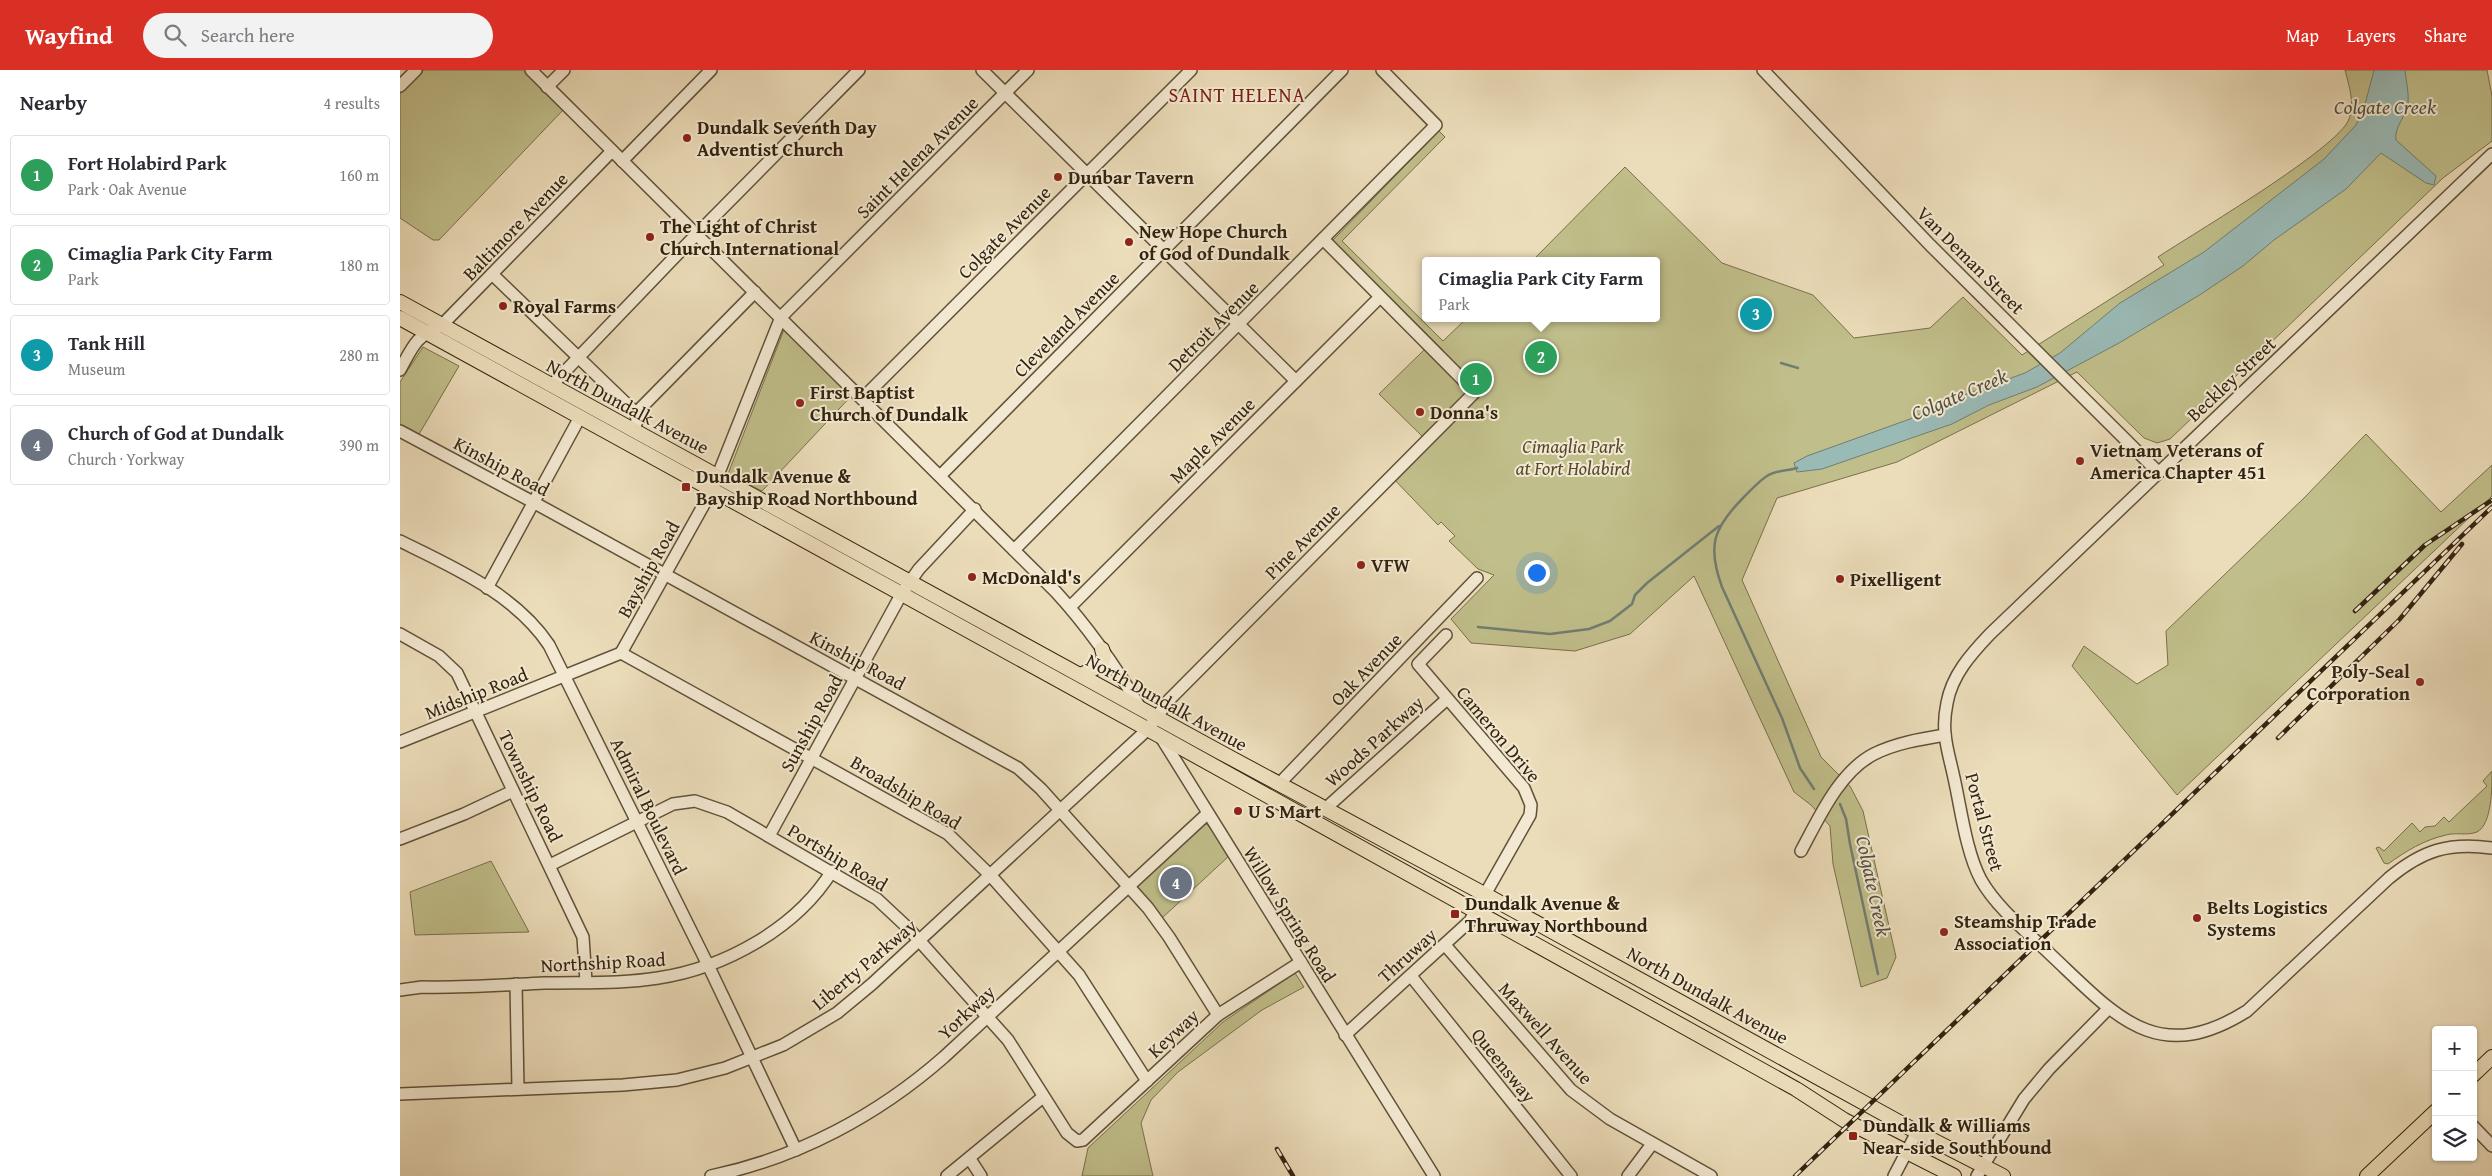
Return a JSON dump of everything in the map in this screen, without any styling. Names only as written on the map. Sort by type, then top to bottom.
[{"type":"main road","name":"North Dundalk Avenue","points":[[400,302],[1140,708],[1154,726],[1279,784],[1486,895],[1918,1132],[1980,1171],[2003,1176]]},
{"type":"main road","name":"North Dundalk Avenue","points":[[400,318],[902,593],[1154,726],[1475,913],[1796,1089],[1844,1120],[1954,1176]]},
{"type":"main road","points":[[1081,675],[1100,665],[1104,656],[1102,649]]},
{"type":"main road","points":[[2477,1071],[2492,1057]]},
{"type":"main road","points":[[2369,1176],[2432,1114]]},
{"type":"street","points":[[400,86],[416,70]]},
{"type":"street","points":[[531,70],[612,152],[941,474],[1070,607],[1129,687],[1140,708]]},
{"type":"street","points":[[547,87],[564,70]]},
{"type":"street","points":[[622,161],[711,70]]},
{"type":"street","points":[[551,386],[696,234],[860,70]]},
{"type":"street","points":[[982,70],[1296,381]]},
{"type":"street","name":"Saint Helena Avenue","points":[[718,476],[781,318],[1028,70]]},
{"type":"street","name":"Colgate Avenue","points":[[863,398],[1191,70]]},
{"type":"street","name":"Cleveland Avenue","points":[[941,474],[1342,70]]},
{"type":"street","name":"Detroit Avenue","points":[[1014,550],[1436,125],[1382,70]]},
{"type":"street","name":"Van Deman Street","points":[[1763,70],[1930,245],[2044,356],[2158,472]]},
{"type":"street","name":"Baltimore Avenue","points":[[442,325],[612,152]]},
{"type":"street","name":"Beckley Street","points":[[1945,735],[1946,704],[1951,686],[1969,657],[2044,580],[2492,154]]},
{"type":"street","points":[[1323,239],[1379,298]]},
{"type":"street","points":[[492,274],[636,413],[637,422],[633,431]]},
{"type":"street","points":[[636,413],[756,292]]},
{"type":"street","name":"Maple Avenue","points":[[1070,607],[1379,298]]},
{"type":"street","name":"Pine Avenue","points":[[1154,726],[1169,700],[1475,392],[1379,298]]},
{"type":"street","points":[[400,370],[415,341],[426,332],[442,325]]},
{"type":"street","points":[[487,588],[580,418]]},
{"type":"street","name":"Kinship Road","points":[[400,431],[1011,763],[1028,776],[1128,886],[1169,937],[1218,1014]]},
{"type":"street","name":"Bayship Road","points":[[621,653],[718,476]]},
{"type":"street","name":"Sunship Road","points":[[769,836],[902,593],[941,544],[975,508]]},
{"type":"street","name":"Admiral Boulevard","points":[[400,541],[508,600],[531,622],[549,645],[708,965],[796,1150]]},
{"type":"street","name":"Oak Avenue","points":[[1279,784],[1477,578]]},
{"type":"street","name":"Township Road","points":[[400,634],[439,656],[451,666],[514,791],[583,937],[586,982]]},
{"type":"street","name":"Cameron Drive","points":[[1446,635],[1418,664],[1524,788],[1531,805],[1528,821],[1486,895]]},
{"type":"street","name":"Midship Road","points":[[400,742],[621,653]]},
{"type":"street","name":"Broadship Road","points":[[621,653],[948,834],[990,876],[1058,950],[1083,982],[1147,1081]]},
{"type":"street","name":"Woods Parkway","points":[[1325,809],[1447,699]]},
{"type":"street","name":"Liberty Parkway","points":[[400,1094],[623,1085],[676,1080],[725,1068],[783,1045],[837,1012],[919,941],[1154,726]]},
{"type":"street","name":"Willow Spring Road","points":[[1154,726],[1434,1176]]},
{"type":"street","points":[[1801,851],[1840,785],[1862,763],[1875,753],[1893,746],[1945,735]]},
{"type":"street","name":"Portal Street","points":[[1945,735],[1976,870],[1983,884],[1994,898],[2108,1009],[2128,1023],[2156,1033],[2193,1035],[2215,1029],[2256,1004],[2389,878],[2426,852],[2456,846],[2492,848]]},
{"type":"street","points":[[400,839],[464,814],[514,791]]},
{"type":"street","name":"Portship Road","points":[[550,865],[673,804],[695,801],[727,812],[878,899],[919,941],[1008,1040],[1070,1138],[1078,1141]]},
{"type":"street","name":"Yorkway","points":[[711,1176],[765,1163],[796,1150],[844,1128],[906,1088],[988,1016],[1207,814]]},
{"type":"street","name":"Northship Road","points":[[400,990],[645,980],[675,975],[708,965],[775,930],[808,902],[832,871]]},
{"type":"street","name":"Thruway","points":[[1345,1035],[1470,921],[1486,895]]},
{"type":"street","name":"Maxwell Avenue","points":[[1445,944],[1571,1090],[1610,1119],[1711,1176]]},
{"type":"street","name":"Keyway","points":[[1078,1141],[1082,1140],[1218,1014],[1301,962]]},
{"type":"street","name":"Queensway","points":[[1411,976],[1571,1176]]},
{"type":"street","points":[[516,984],[518,1089]]},
{"type":"street","points":[[1980,1171],[2024,1099],[2049,1069],[2108,1009]]},
{"type":"street","points":[[947,1176],[1043,1097]]},
{"type":"street","points":[[2477,1130],[2492,1146]]},
{"type":"street","points":[[1894,1176],[1918,1132]]},
{"type":"street","points":[[1628,1176],[1652,1144]]},
{"type":"street","points":[[970,1159],[982,1176]]},
{"type":"green space","points":[[424,70],[526,70],[564,109],[439,240],[433,240],[400,218],[400,94]]},
{"type":"green space","name":"Cimaglia Park at Fort Holabird","points":[[2345,70],[2487,70],[2492,96],[2492,141],[2443,178],[2170,439],[2157,443],[2144,438],[2077,372],[1897,462],[1777,498],[1742,580],[1821,757],[1850,786],[1863,811],[1896,957],[1887,978],[1861,987],[1833,864],[1830,826],[1811,805],[1794,792],[1694,576],[1630,634],[1575,651],[1471,643],[1451,619],[1494,575],[1478,569],[1449,541],[1455,536],[1441,522],[1438,525],[1388,473],[1424,438],[1379,394],[1424,350],[1443,350],[1333,240],[1439,131],[1445,137],[1342,241],[1443,341],[1463,322],[1660,322],[1660,257],[1536,257],[1625,167],[1722,263],[1813,295],[1854,338],[1930,328],[1963,297],[2022,355],[2164,265],[2158,257],[2262,191],[2320,150],[2339,132],[2349,119],[2351,113],[2351,94]]},
{"type":"green space","points":[[785,327],[854,393],[762,491],[728,474]]},
{"type":"green space","points":[[423,347],[459,366],[418,436],[400,427],[400,382]]},
{"type":"green space","points":[[2366,434],[2441,512],[2492,465],[2492,496],[2177,795],[2072,666],[2084,646],[2137,684],[2168,665],[2166,631],[2304,498]]},
{"type":"green space","points":[[2492,771],[2490,805],[2482,828],[2477,832],[2469,834],[2450,834],[2438,837],[2415,846],[2388,864],[2384,863],[2376,848],[2379,847],[2384,851],[2412,823],[2420,832],[2425,827],[2435,826],[2444,817],[2449,822],[2487,786],[2483,781]]},
{"type":"green space","points":[[1207,824],[1230,855],[1161,919],[1138,892],[1136,885],[1199,827]]},
{"type":"green space","points":[[491,861],[529,932],[415,935],[410,892]]},
{"type":"green space","points":[[1295,973],[1304,987],[1262,1010],[1178,1072],[1151,1100],[1141,1123],[1153,1176],[1082,1176],[1088,1148],[1223,1022]]},
{"type":"water","name":"Colgate Creek","points":[[2374,70],[2405,70],[2408,103],[2398,126],[2396,140],[2436,176],[2434,185],[2426,183],[2381,153],[2346,189],[2274,240],[2243,266],[2198,296],[2119,343],[2037,387],[1989,405],[1952,424],[1822,469],[1797,472],[1794,463],[1807,456],[1910,419],[1947,401],[2025,373],[2060,353],[2120,303],[2204,252],[2324,159],[2356,125],[2364,108]]},
{"type":"waterway","points":[[1781,363],[1798,368]]},
{"type":"waterway","name":"Colgate Creek","points":[[1797,468],[1774,473],[1761,480],[1725,518],[1719,528],[1714,549],[1717,573],[1722,587],[1782,718],[1800,768],[1814,789]]},
{"type":"waterway","points":[[1478,627],[1550,634],[1589,629],[1610,621],[1632,604],[1635,595],[1647,583],[1719,526]]},
{"type":"waterway","name":"Colgate Creek","points":[[1840,804],[1846,819],[1878,974]]},
{"type":"railway","points":[[2355,611],[2425,545],[2492,500]]},
{"type":"railway","points":[[1795,1176],[2492,507]]},
{"type":"railway","points":[[2278,738],[2399,620],[2462,544]]},
{"type":"railway","points":[[1277,1149],[1293,1176]]},
{"type":"place","name":"Dundalk Seventh Day Adventist Church","points":[[687,138]]},
{"type":"place","name":"Dunbar Tavern","points":[[1058,177]]},
{"type":"place","name":"The Light of Christ Church International","points":[[650,237]]},
{"type":"place","name":"New Hope Church of God of Dundalk","points":[[1129,242]]},
{"type":"place","name":"Royal Farms","points":[[503,306]]},
{"type":"place","name":"Tank Hill","points":[[1756,314]]},
{"type":"place","name":"Cimaglia Park City Farm","points":[[1541,357]]},
{"type":"place","name":"Fort Holabird Park","points":[[1476,379]]},
{"type":"place","name":"First Baptist Church of Dundalk","points":[[800,403]]},
{"type":"place","name":"Donna's","points":[[1420,412]]},
{"type":"place","name":"Vietnam Veterans of America Chapter 451","points":[[2080,461]]},
{"type":"place","name":"Dundalk Avenue & Bayship Road Northbound","points":[[686,487]]},
{"type":"place","name":"VFW","points":[[1361,565]]},
{"type":"place","name":"McDonald's","points":[[972,577]]},
{"type":"place","name":"Pixelligent","points":[[1840,579]]},
{"type":"place","name":"Poly-Seal Corporation","points":[[2420,682]]},
{"type":"place","name":"U S Mart","points":[[1238,811]]},
{"type":"place","name":"Church of God at Dundalk","points":[[1176,883]]},
{"type":"place","name":"Dundalk Avenue & Thruway Northbound","points":[[1455,914]]},
{"type":"place","name":"Belts Logistics Systems","points":[[2197,918]]},
{"type":"place","name":"Steamship Trade Association","points":[[1944,932]]},
{"type":"place","name":"Dundalk & Williams Near-side Southbound","points":[[1853,1136]]},
{"type":"district","name":"SAINT HELENA","points":[[1237,94]]}]
